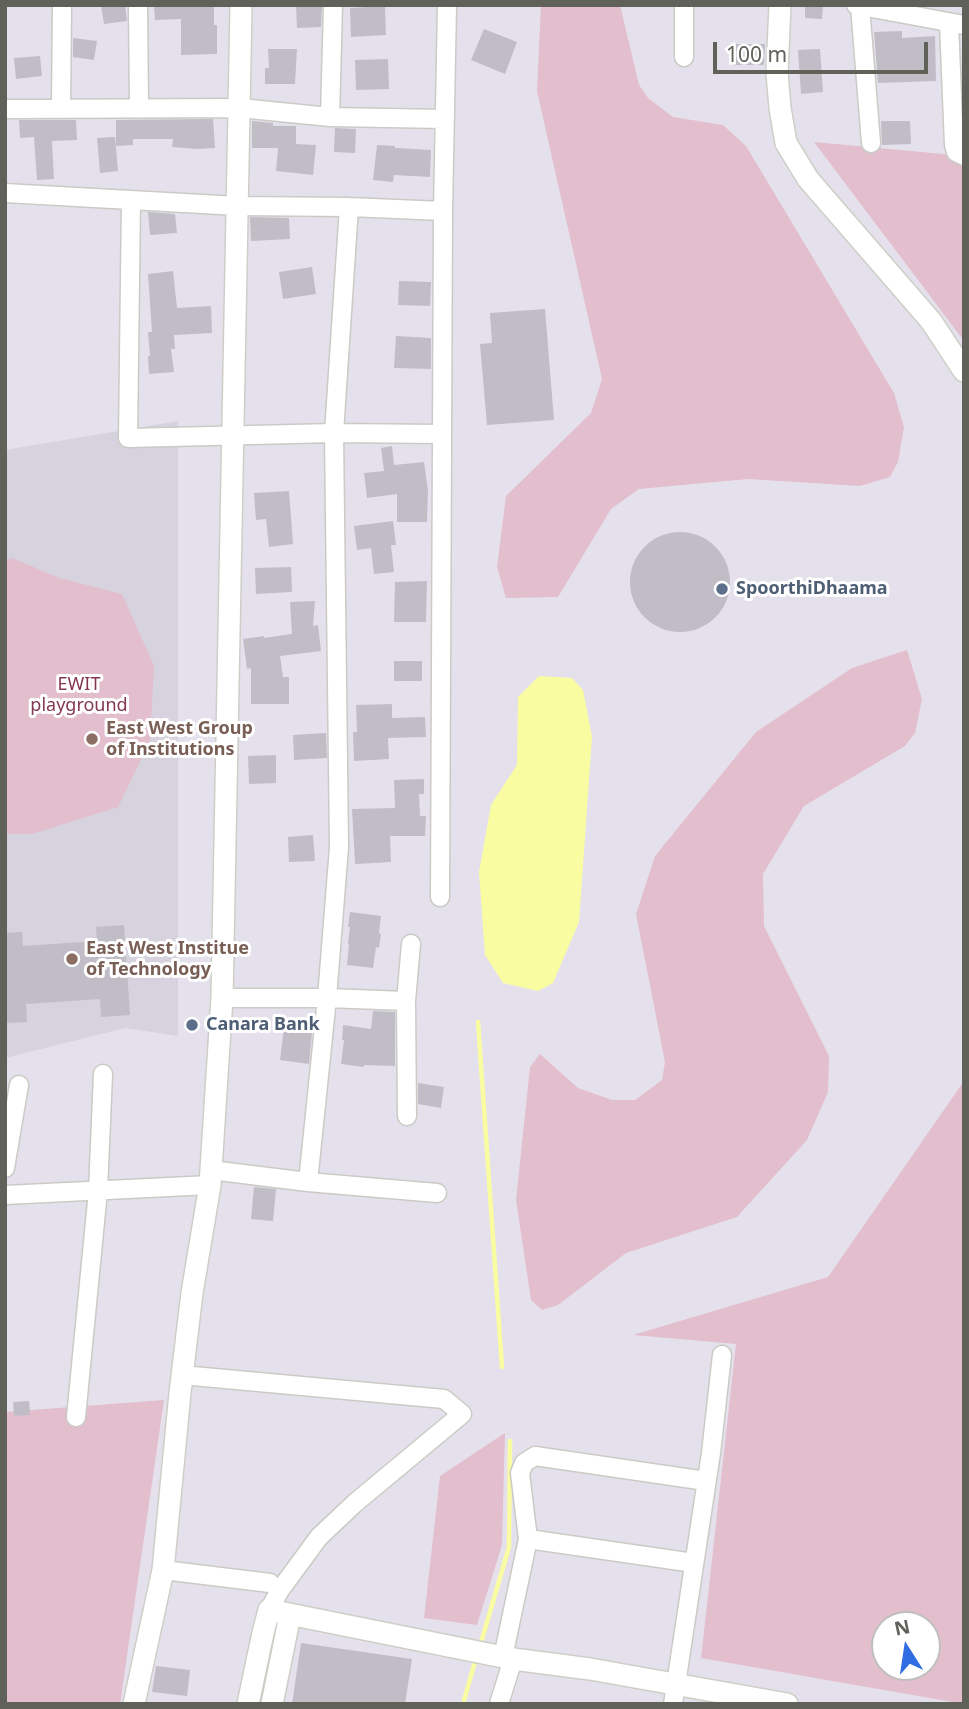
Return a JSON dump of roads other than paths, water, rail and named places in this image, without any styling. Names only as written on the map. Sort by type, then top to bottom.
[{"type":"street","points":[[61,109],[62,5]]},
{"type":"street","points":[[138,5],[139,108]]},
{"type":"street","points":[[134,1704],[163,1570],[192,1293],[211,1178],[222,998],[241,5]]},
{"type":"street","points":[[330,117],[333,5]]},
{"type":"street","points":[[440,897],[443,211],[447,5]]},
{"type":"street","points":[[684,5],[684,57]]},
{"type":"street","points":[[780,5],[777,73],[786,143],[808,179],[931,321],[964,371]]},
{"type":"street","points":[[871,143],[858,6],[956,24],[954,145],[956,152],[964,156]]},
{"type":"street","points":[[5,109],[240,108],[330,117],[445,120]]},
{"type":"street","points":[[5,193],[239,206],[443,211]]},
{"type":"street","points":[[131,200],[128,438],[334,433],[442,434]]},
{"type":"street","points":[[308,1182],[339,847],[334,433],[349,207]]},
{"type":"street","points":[[407,1116],[406,1002],[411,944]]},
{"type":"street","points":[[222,998],[327,998],[406,1002]]},
{"type":"street","points":[[76,1417],[98,1191],[103,1074]]},
{"type":"street","points":[[5,1168],[19,1085]]},
{"type":"street","points":[[5,1195],[98,1191],[211,1178],[308,1182],[437,1193]]},
{"type":"street","points":[[675,1694],[722,1355]]},
{"type":"street","points":[[182,1375],[444,1399],[462,1414],[319,1536],[280,1590],[272,1704]]},
{"type":"street","points":[[499,1704],[493,1655],[528,1539],[520,1474],[524,1463],[535,1456],[706,1481]]},
{"type":"street","points":[[528,1539],[694,1563]]},
{"type":"street","points":[[163,1570],[270,1583]]},
{"type":"street","points":[[280,1613],[493,1655],[590,1669],[675,1694],[788,1704]]},
{"type":"street","points":[[248,1704],[263,1633],[280,1613]]},
{"type":"waterway","points":[[478,1022],[502,1367]]},
{"type":"waterway","points":[[480,1646],[509,1547],[510,1441]]},
{"type":"waterway","points":[[463,1704],[476,1658]]},
{"type":"place","name":"SpoorthiDhaama","points":[[722,589]]},
{"type":"place","name":"East West Group of Institutions","points":[[92,739]]},
{"type":"place","name":"East West Institue of Technology","points":[[72,959]]},
{"type":"place","name":"Canara Bank","points":[[192,1025]]},
{"type":"park label","name":"EWIT playground","points":[[79,695]]}]
